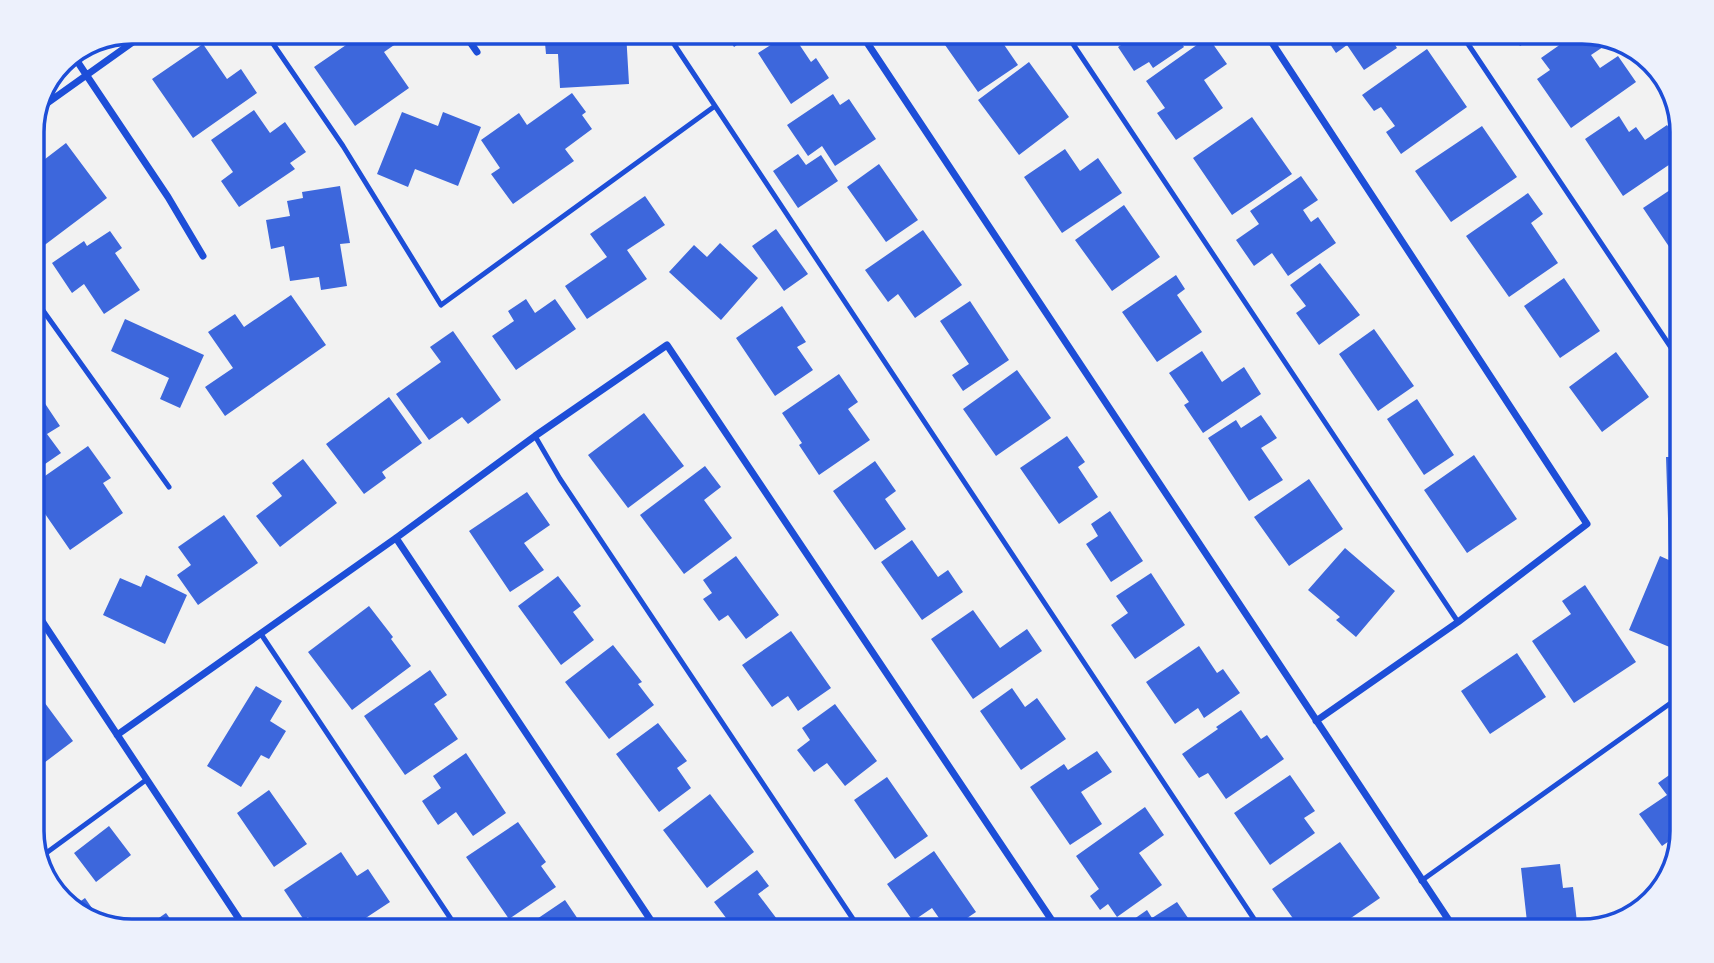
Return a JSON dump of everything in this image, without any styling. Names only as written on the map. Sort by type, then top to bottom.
[{"type":"street","points":[[49,102],[130,44]]},
{"type":"street","points":[[471,44],[477,52]]},
{"type":"street","points":[[868,44],[1447,919]]},
{"type":"street","points":[[1273,44],[1587,524],[1458,622],[1315,721]]},
{"type":"street","points":[[78,63],[168,197],[203,256]]},
{"type":"street","points":[[117,736],[535,436],[667,345],[1050,919]]},
{"type":"street","points":[[396,538],[649,919]]},
{"type":"street","points":[[44,630],[238,919]]},
{"type":"lane","points":[[273,44],[343,146],[441,305],[715,106]]},
{"type":"lane","points":[[674,44],[1253,919]]},
{"type":"lane","points":[[1073,44],[1458,622]]},
{"type":"lane","points":[[1468,44],[1670,346]]},
{"type":"lane","points":[[44,312],[169,487]]},
{"type":"lane","points":[[535,436],[567,491],[852,919]]},
{"type":"lane","points":[[261,634],[450,919]]},
{"type":"lane","points":[[1421,881],[1670,704]]},
{"type":"lane","points":[[47,853],[146,780]]},
{"type":"building","points":[[203,44],[227,79],[241,69],[257,93],[193,138],[152,79]]},
{"type":"building","points":[[348,44],[396,44],[384,52],[409,88],[355,126],[314,67]]},
{"type":"building","points":[[545,44],[627,44],[629,84],[560,88],[558,54],[546,54]]},
{"type":"building","points":[[772,44],[799,44],[811,62],[816,58],[829,78],[791,104],[758,53]]},
{"type":"building","points":[[944,44],[1004,44],[1018,65],[978,92]]},
{"type":"building","points":[[1123,44],[1182,44],[1184,47],[1153,68],[1149,62],[1134,71],[1118,47]]},
{"type":"building","points":[[1198,44],[1213,44],[1227,64],[1204,80],[1223,108],[1176,140],[1157,113],[1165,108],[1146,81]]},
{"type":"building","points":[[1330,44],[1394,44],[1397,48],[1364,70],[1347,45],[1336,53]]},
{"type":"building","points":[[1561,44],[1594,44],[1603,47],[1591,55],[1600,68],[1618,56],[1636,82],[1571,128],[1537,79],[1550,70],[1541,58]]},
{"type":"building","points":[[1427,49],[1467,107],[1401,154],[1386,132],[1395,126],[1381,107],[1374,111],[1362,95]]},
{"type":"building","points":[[1029,62],[1069,117],[1019,155],[978,100]]},
{"type":"building","points":[[572,93],[586,112],[582,115],[592,129],[565,149],[574,161],[513,204],[491,174],[500,168],[481,140],[519,113],[527,125]]},
{"type":"building","points":[[833,94],[840,105],[849,99],[876,139],[835,166],[822,146],[808,156],[787,125]]},
{"type":"building","points":[[254,110],[270,133],[285,122],[306,152],[290,163],[295,169],[239,207],[221,181],[233,172],[211,140]]},
{"type":"building","points":[[402,112],[438,126],[443,112],[481,127],[458,186],[415,169],[408,187],[377,174]]},
{"type":"building","points":[[1619,116],[1629,132],[1636,127],[1645,140],[1667,125],[1670,129],[1670,164],[1623,196],[1585,139]]},
{"type":"building","points":[[1252,117],[1292,174],[1232,215],[1193,158]]},
{"type":"building","points":[[1482,126],[1517,177],[1451,222],[1415,171]]},
{"type":"building","points":[[66,143],[107,198],[44,245],[44,160]]},
{"type":"building","points":[[1065,149],[1080,171],[1098,158],[1122,193],[1062,233],[1024,177]]},
{"type":"building","points":[[798,154],[806,165],[821,155],[838,181],[798,208],[773,171]]},
{"type":"building","points":[[879,164],[918,220],[886,242],[847,187]]},
{"type":"building","points":[[1301,176],[1318,200],[1303,210],[1311,222],[1318,217],[1336,243],[1288,276],[1272,253],[1254,266],[1236,240],[1259,224],[1250,211]]},
{"type":"building","points":[[340,186],[350,243],[340,244],[347,286],[321,290],[319,277],[290,281],[284,246],[271,249],[266,220],[290,216],[287,201],[303,198],[302,192]]},
{"type":"building","points":[[1670,190],[1670,248],[1643,208]]},
{"type":"building","points":[[1528,193],[1543,214],[1531,223],[1558,263],[1509,297],[1466,236]]},
{"type":"building","points":[[645,196],[665,225],[627,250],[647,279],[587,319],[565,286],[607,257],[590,234]]},
{"type":"building","points":[[1124,205],[1160,257],[1112,291],[1075,240]]},
{"type":"building","points":[[776,229],[808,274],[784,291],[752,246]]},
{"type":"building","points":[[923,230],[962,285],[915,318],[898,294],[888,302],[865,270]]},
{"type":"building","points":[[110,231],[122,248],[115,253],[140,290],[104,314],[84,284],[72,293],[52,263],[84,241],[87,246]]},
{"type":"building","points":[[720,243],[758,278],[721,320],[669,272],[694,245],[707,257]]},
{"type":"building","points":[[1320,263],[1360,315],[1319,345],[1296,313],[1306,306],[1290,285]]},
{"type":"building","points":[[1176,275],[1185,289],[1177,295],[1202,332],[1157,362],[1122,312]]},
{"type":"building","points":[[1564,278],[1600,331],[1560,358],[1524,306]]},
{"type":"building","points":[[291,295],[326,345],[225,416],[205,387],[233,368],[208,332],[235,314],[244,327]]},
{"type":"building","points":[[526,299],[535,313],[555,299],[576,329],[516,370],[492,336],[514,321],[508,311]]},
{"type":"building","points":[[970,301],[1009,360],[963,391],[952,375],[969,364],[940,321]]},
{"type":"building","points":[[782,306],[806,342],[797,347],[813,370],[775,396],[736,338]]},
{"type":"building","points":[[125,319],[204,355],[180,408],[160,399],[169,378],[111,351]]},
{"type":"building","points":[[1374,329],[1414,386],[1378,411],[1339,354]]},
{"type":"building","points":[[453,331],[501,400],[468,424],[462,417],[429,440],[396,394],[441,362],[430,347]]},
{"type":"building","points":[[1202,351],[1222,382],[1244,367],[1261,394],[1203,433],[1184,405],[1189,402],[1169,373]]},
{"type":"building","points":[[1616,352],[1649,397],[1602,432],[1569,387]]},
{"type":"building","points":[[1017,370],[1051,418],[996,456],[963,409]]},
{"type":"building","points":[[839,374],[858,402],[848,409],[870,440],[819,475],[782,413]]},
{"type":"building","points":[[389,397],[422,443],[382,472],[386,478],[364,494],[326,444]]},
{"type":"building","points":[[1417,399],[1454,455],[1424,475],[1387,419]]},
{"type":"building","points":[[44,402],[60,426],[47,434],[61,453],[44,465]]},
{"type":"building","points":[[644,413],[684,466],[628,508],[588,455]]},
{"type":"building","points":[[1261,415],[1277,438],[1261,448],[1283,480],[1249,501],[1208,438],[1236,420],[1241,428]]},
{"type":"building","points":[[1067,436],[1085,462],[1078,467],[1098,497],[1059,524],[1020,468]]},
{"type":"building","points":[[88,446],[111,478],[103,483],[123,513],[70,550],[44,512],[44,477]]},
{"type":"building","points":[[1474,455],[1517,519],[1467,553],[1424,490]]},
{"type":"building","points":[[1666,457],[1670,457],[1669,549]]},
{"type":"building","points":[[303,459],[337,503],[280,547],[256,516],[282,496],[272,483]]},
{"type":"building","points":[[875,461],[896,491],[885,499],[906,529],[875,550],[833,491]]},
{"type":"building","points":[[705,466],[721,487],[704,500],[732,538],[684,574],[640,515]]},
{"type":"building","points":[[1309,479],[1343,529],[1289,566],[1254,517]]},
{"type":"building","points":[[527,492],[550,525],[524,543],[544,570],[510,592],[469,531]]},
{"type":"building","points":[[1110,511],[1143,561],[1111,582],[1086,544],[1098,536],[1091,524]]},
{"type":"building","points":[[224,515],[258,563],[198,605],[177,575],[191,565],[178,547]]},
{"type":"building","points":[[912,540],[938,577],[948,570],[963,592],[922,620],[881,562]]},
{"type":"building","points":[[1345,548],[1395,591],[1356,637],[1336,620],[1340,617],[1308,590]]},
{"type":"building","points":[[736,556],[779,615],[746,639],[728,615],[719,621],[703,599],[712,593],[703,580]]},
{"type":"building","points":[[1660,556],[1670,561],[1670,647],[1629,630]]},
{"type":"building","points":[[1151,573],[1185,625],[1135,659],[1111,625],[1128,613],[1116,596]]},
{"type":"building","points":[[146,575],[187,595],[165,644],[103,615],[120,578],[141,587]]},
{"type":"building","points":[[558,576],[581,606],[573,612],[594,640],[561,665],[518,606]]},
{"type":"building","points":[[1585,585],[1636,662],[1574,703],[1532,641],[1571,614],[1562,601]]},
{"type":"building","points":[[369,606],[411,666],[352,710],[308,652]]},
{"type":"building","points":[[973,610],[1000,648],[1027,629],[1042,651],[973,699],[931,639]]},
{"type":"building","points":[[791,631],[831,688],[798,711],[788,696],[772,707],[742,665]]},
{"type":"building","points":[[613,645],[642,682],[638,684],[654,705],[609,739],[565,682]]},
{"type":"building","points":[[1199,646],[1217,673],[1223,669],[1240,693],[1204,718],[1198,708],[1175,724],[1146,682]]},
{"type":"building","points":[[1517,653],[1546,697],[1490,734],[1461,691]]},
{"type":"building","points":[[430,670],[447,695],[434,704],[458,739],[405,775],[364,716]]},
{"type":"building","points":[[256,686],[282,701],[270,721],[286,731],[269,759],[261,755],[241,787],[207,766]]},
{"type":"building","points":[[1012,688],[1025,707],[1037,698],[1066,739],[1021,770],[980,711]]},
{"type":"building","points":[[44,702],[73,741],[44,763]]},
{"type":"building","points":[[835,704],[877,761],[845,786],[827,763],[814,772],[797,750],[810,740],[802,728]]},
{"type":"building","points":[[1241,710],[1261,739],[1267,735],[1284,759],[1226,799],[1208,773],[1199,778],[1182,754]]},
{"type":"building","points":[[658,723],[687,761],[677,768],[691,788],[659,812],[616,754]]},
{"type":"building","points":[[1097,751],[1112,772],[1081,792],[1102,824],[1070,845],[1030,787],[1064,764],[1068,770]]},
{"type":"building","points":[[466,753],[506,813],[473,836],[456,812],[438,825],[422,801],[441,788],[433,776]]},
{"type":"building","points":[[1670,774],[1670,840],[1662,846],[1639,814],[1667,795],[1658,783]]},
{"type":"building","points":[[1290,775],[1315,811],[1304,818],[1315,833],[1270,865],[1234,813]]},
{"type":"building","points":[[887,777],[928,836],[895,859],[854,800]]},
{"type":"building","points":[[269,790],[307,844],[274,867],[237,813]]},
{"type":"building","points":[[710,794],[754,852],[707,888],[663,830]]},
{"type":"building","points":[[1145,807],[1164,835],[1139,853],[1162,885],[1117,917],[1108,904],[1100,910],[1090,896],[1099,889],[1076,856]]},
{"type":"building","points":[[518,822],[546,862],[541,866],[556,887],[509,919],[466,857]]},
{"type":"building","points":[[109,826],[131,855],[96,882],[74,853]]},
{"type":"building","points":[[1340,842],[1380,898],[1349,919],[1293,919],[1272,889]]},
{"type":"building","points":[[934,851],[976,912],[966,919],[940,919],[932,908],[912,919],[887,884]]},
{"type":"building","points":[[341,852],[357,876],[368,869],[390,902],[364,919],[303,919],[284,890]]},
{"type":"building","points":[[1560,864],[1563,888],[1573,887],[1577,919],[1527,919],[1521,868]]},
{"type":"building","points":[[757,870],[769,886],[758,894],[777,919],[727,919],[714,902]]},
{"type":"building","points":[[85,898],[94,911],[88,908],[79,902]]},
{"type":"building","points":[[565,900],[578,919],[537,919]]},
{"type":"building","points":[[1177,902],[1189,919],[1134,919],[1147,910],[1152,918]]},
{"type":"building","points":[[166,913],[170,919],[157,919]]}]
